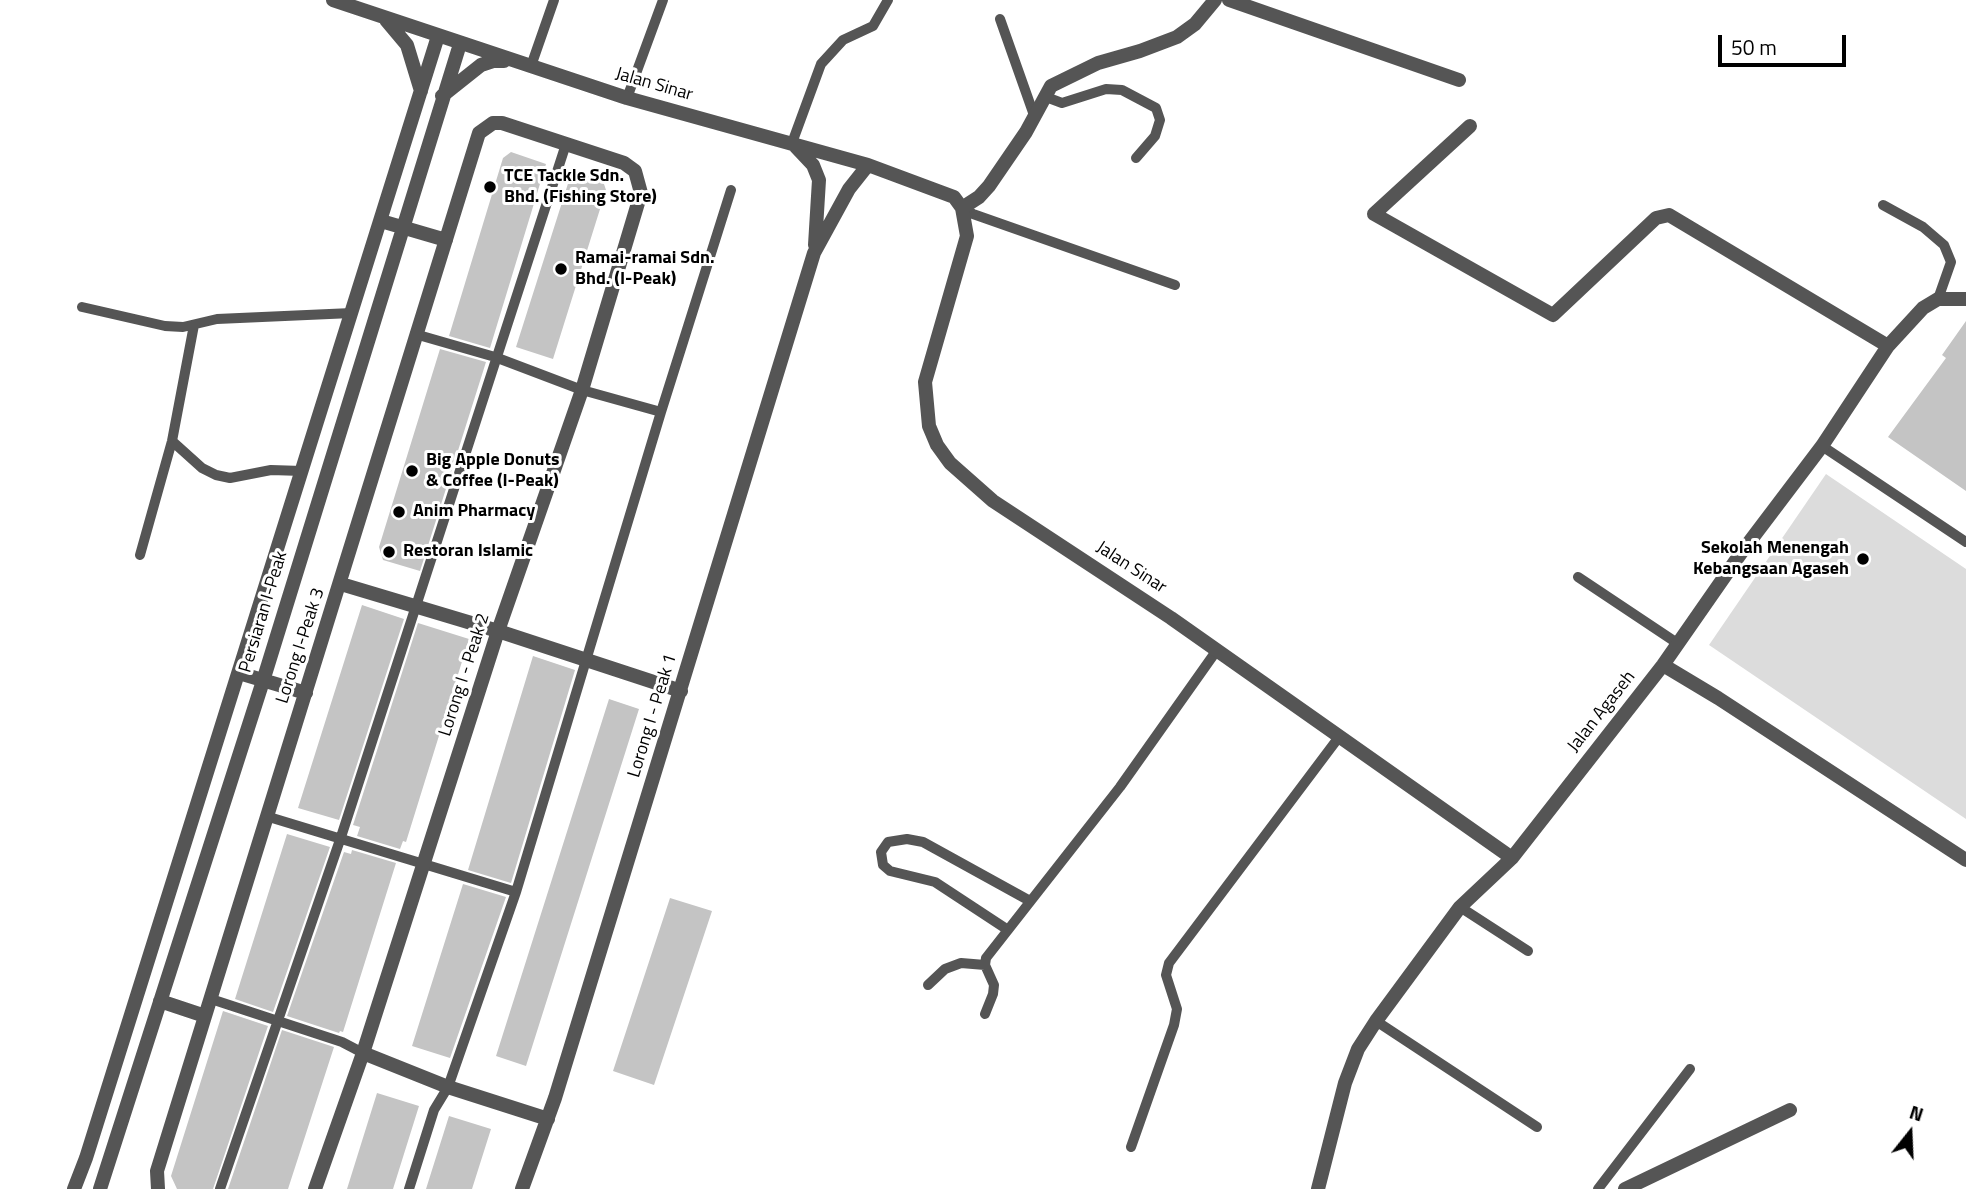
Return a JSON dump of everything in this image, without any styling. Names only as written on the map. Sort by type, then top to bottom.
[{"type":"street","name":"Jalan Sinar","points":[[334,0],[384,19],[627,98],[868,165],[954,197],[962,208],[967,236],[925,382],[929,426],[937,445],[950,463],[993,501],[1217,650],[1512,858]]},
{"type":"street","points":[[962,208],[979,197],[989,186],[1035,118],[1051,86],[1098,63],[1177,37],[1195,24],[1215,0]]},
{"type":"street","points":[[1229,0],[1459,79]]},
{"type":"street","points":[[384,19],[407,45],[421,92]]},
{"type":"street","points":[[74,1189],[86,1158],[438,36]]},
{"type":"street","name":"Persiaran I-Peak","points":[[100,1189],[263,681],[460,44]]},
{"type":"street","points":[[442,97],[481,65],[492,61],[513,61]]},
{"type":"street","name":"Lorong I-Peak 3","points":[[158,1189],[157,1171],[479,133],[493,123],[502,123],[566,144]]},
{"type":"street","points":[[1470,126],[1374,214],[1553,315],[1656,218],[1669,215],[1888,346]]},
{"type":"street","name":"Lorong I - Peak 1","points":[[792,143],[814,165],[819,180],[814,253]]},
{"type":"street","name":"Lorong I - Peak 2","points":[[314,1189],[363,1053],[498,631],[582,390],[638,206],[641,193],[635,171],[624,163],[566,144]]},
{"type":"street","name":"Lorong I - Peak 1","points":[[522,1189],[548,1119],[814,253],[849,189],[868,165]]},
{"type":"street","points":[[381,221],[446,240]]},
{"type":"street","points":[[1938,299],[1966,299]]},
{"type":"street","name":"Jalan Agaseh","points":[[1318,1189],[1345,1083],[1358,1049],[1376,1021],[1460,907],[1512,858],[1663,664],[1741,553],[1822,446],[1888,346],[1923,308],[1938,299]]},
{"type":"street","points":[[341,584],[588,659],[681,691]]},
{"type":"street","points":[[1663,664],[1966,860]]},
{"type":"street","points":[[239,673],[306,693]]},
{"type":"street","points":[[160,1001],[205,1016]]},
{"type":"street","points":[[363,1053],[448,1087],[548,1119]]},
{"type":"street","points":[[1625,1189],[1648,1184],[1790,1110]]},
{"type":"lane","points":[[531,66],[554,0]]},
{"type":"lane","points":[[627,98],[663,0]]},
{"type":"lane","points":[[792,143],[821,64],[843,40],[873,26],[888,0]]},
{"type":"lane","points":[[1000,19],[1035,118]]},
{"type":"lane","points":[[1046,97],[1062,103],[1107,89],[1122,90],[1156,108],[1160,120],[1155,136],[1136,158]]},
{"type":"lane","points":[[220,1189],[341,837],[566,144]]},
{"type":"lane","points":[[409,1189],[434,1110],[448,1087],[516,892],[731,190]]},
{"type":"lane","points":[[1883,205],[1923,227],[1944,245],[1951,262],[1938,299]]},
{"type":"lane","points":[[962,208],[1175,285]]},
{"type":"lane","points":[[82,307],[165,326],[183,327],[217,319],[352,313]]},
{"type":"lane","points":[[140,555],[172,441],[194,325]]},
{"type":"lane","points":[[415,334],[495,357],[582,390],[661,412]]},
{"type":"lane","points":[[172,441],[202,468],[216,475],[230,478],[271,470],[302,471]]},
{"type":"lane","points":[[1822,446],[1966,542]]},
{"type":"lane","points":[[1578,577],[1677,643]]},
{"type":"lane","points":[[985,1014],[994,985],[985,965],[986,958],[1120,787],[1217,650]]},
{"type":"lane","points":[[1131,1147],[1174,1025],[1177,1009],[1166,975],[1169,962],[1339,737]]},
{"type":"lane","points":[[269,817],[516,892]]},
{"type":"lane","points":[[1008,930],[935,882],[890,871],[883,865],[881,852],[888,842],[907,839],[923,842],[1030,901]]},
{"type":"lane","points":[[1460,907],[1528,951]]},
{"type":"lane","points":[[928,985],[945,969],[961,963],[985,965]]},
{"type":"lane","points":[[211,999],[342,1042],[363,1053]]},
{"type":"lane","points":[[1376,1021],[1537,1127]]},
{"type":"lane","points":[[1598,1189],[1690,1069]]},
{"type":"shaded area","name":"Sekolah Menengah Kebangsaan Agaseh","points":[[1826,474],[1966,569],[1966,819],[1709,645]]},
{"type":"building","points":[[511,152],[546,164],[490,348],[449,336],[503,158]]},
{"type":"building","name":"Ramai-ramai Sdn. Bhd. (I-Peak)","points":[[572,171],[603,181],[606,190],[553,359],[516,347]]},
{"type":"building","points":[[1966,321],[1966,491],[1888,437],[1946,358],[1942,355]]},
{"type":"building","points":[[440,349],[486,362],[420,571],[383,560],[379,547]]},
{"type":"building","points":[[362,605],[404,619],[339,820],[298,808]]},
{"type":"building","points":[[418,623],[469,639],[406,842],[403,841],[400,849],[357,836],[360,827],[353,825]]},
{"type":"building","points":[[533,656],[575,670],[511,883],[468,870]]},
{"type":"building","points":[[609,699],[639,709],[526,1066],[496,1056]]},
{"type":"building","points":[[287,834],[330,847],[273,1012],[235,999]]},
{"type":"building","points":[[352,850],[396,863],[343,1032],[339,1033],[287,1016],[344,852],[351,854]]},
{"type":"building","points":[[463,884],[506,897],[450,1058],[412,1046]]},
{"type":"building","points":[[670,898],[712,911],[654,1085],[613,1071]]},
{"type":"building","points":[[223,1011],[268,1026],[213,1189],[177,1189],[171,1176]]},
{"type":"building","points":[[282,1030],[334,1047],[288,1189],[228,1189]]},
{"type":"building","points":[[377,1093],[419,1106],[393,1189],[347,1189]]},
{"type":"building","points":[[449,1116],[491,1129],[472,1189],[426,1189]]},
{"type":"place","name":"TCE Tackle Sdn. Bhd. (Fishing Store)","points":[[490,187]]},
{"type":"place","name":"Ramai-ramai Sdn. Bhd. (I-Peak)","points":[[561,269]]},
{"type":"place","name":"Big Apple Donuts & Coffee (I-Peak)","points":[[412,471]]},
{"type":"place","name":"Anim Pharmacy","points":[[399,512]]},
{"type":"place","name":"Restoran Islamic","points":[[389,552]]},
{"type":"place","name":"Sekolah Menengah Kebangsaan Agaseh","points":[[1863,559]]}]
